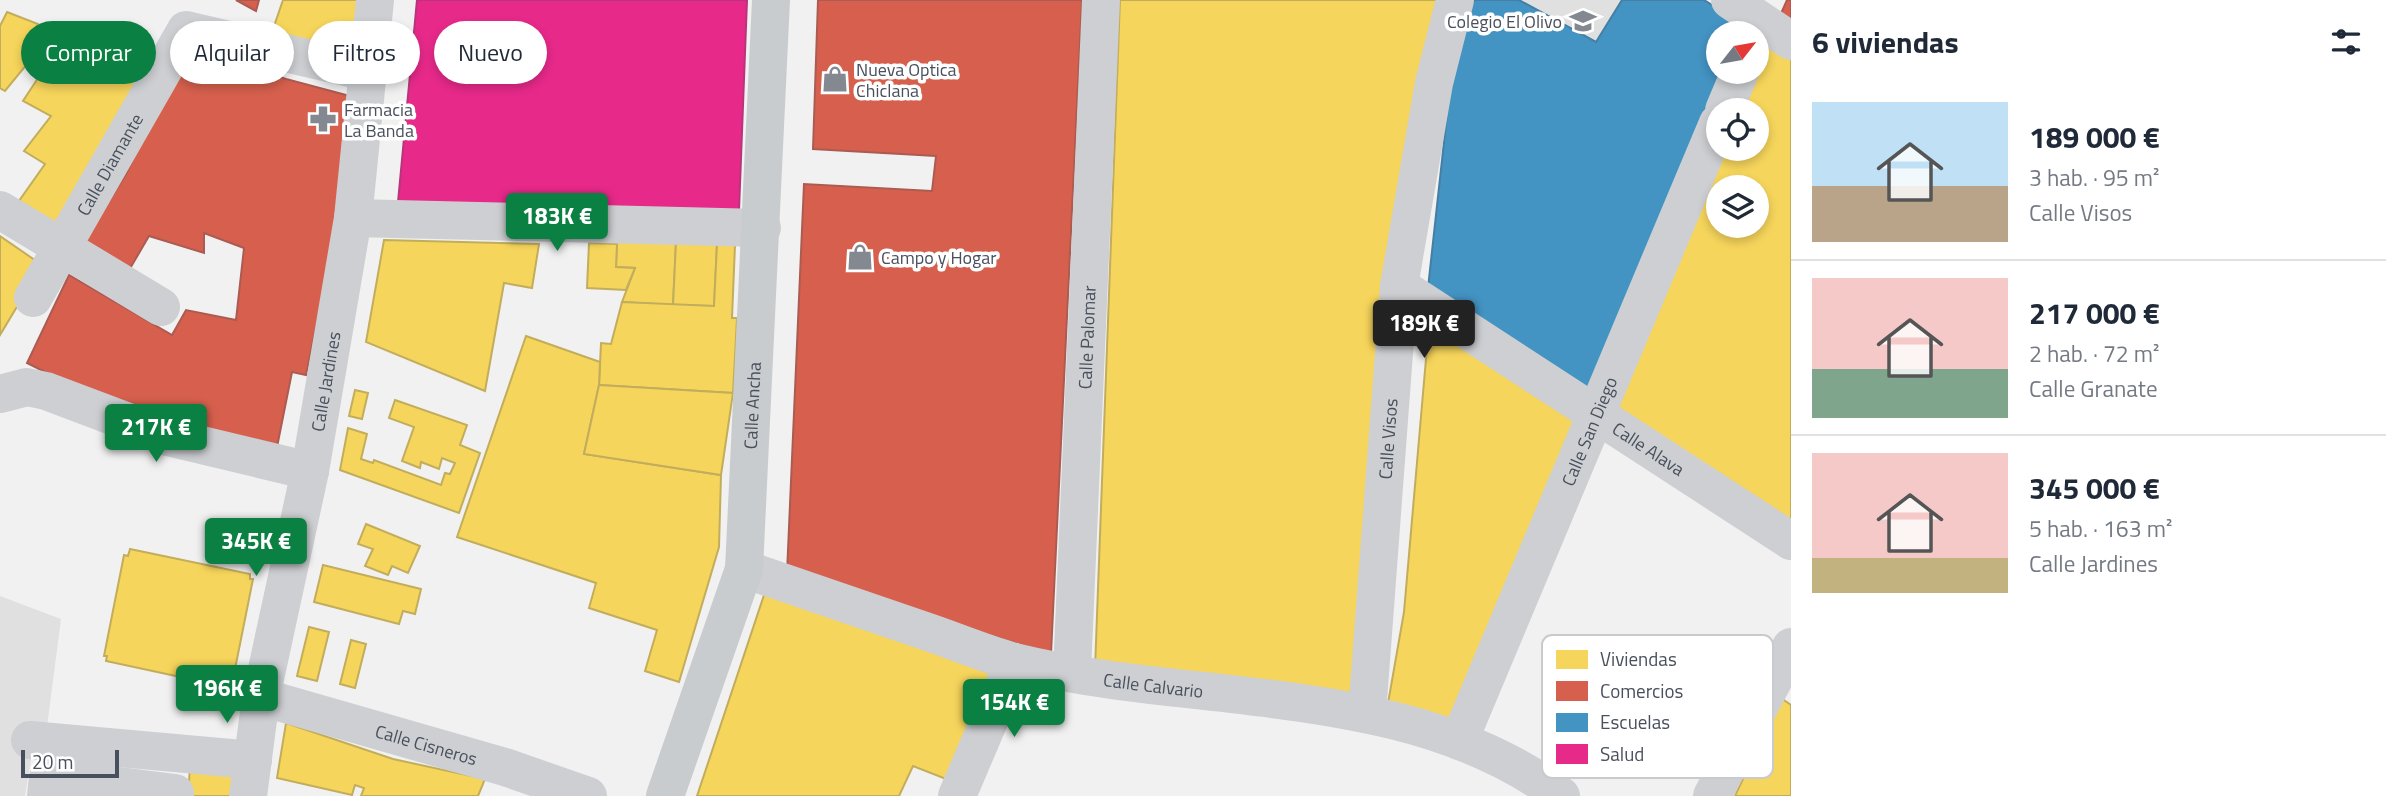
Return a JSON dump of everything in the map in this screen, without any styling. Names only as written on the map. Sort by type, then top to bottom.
[{"type":"main road","name":"Calle Ancha","points":[[665,796],[744,569],[771,0]]},
{"type":"street","name":"Calle Jardines","points":[[373,21],[375,0]]},
{"type":"street","name":"Calle Palomar","points":[[1072,673],[1101,0]]},
{"type":"street","name":"Calle Visos","points":[[1367,715],[1399,286],[1434,83],[1455,0]]},
{"type":"street","points":[[1730,0],[1764,21]]},
{"type":"street","name":"Calle Diamante","points":[[33,298],[64,248],[186,30],[308,58]]},
{"type":"street","name":"Calle Jardines","points":[[251,778],[261,697],[310,471],[353,218],[366,84]]},
{"type":"street","name":"Calle San Diego","points":[[1459,741],[1706,151]]},
{"type":"street","points":[[0,210],[161,307]]},
{"type":"street","points":[[353,218],[762,228]]},
{"type":"street","name":"Calle Alava","points":[[1399,286],[1791,541]]},
{"type":"street","points":[[0,394],[27,387],[46,391],[167,437],[310,471]]},
{"type":"street","name":"Calle Calvario","points":[[744,569],[1014,662],[1072,673],[1367,715],[1459,741],[1542,782],[1561,796]]},
{"type":"street","points":[[960,795],[1014,662]]},
{"type":"street","points":[[1773,690],[1787,666]]},
{"type":"street","name":"Calle Cisneros","points":[[261,697],[500,782],[589,796]]},
{"type":"street","points":[[30,740],[251,778]]},
{"type":"street","points":[[46,796],[48,777],[176,793],[175,796]]},
{"type":"street","points":[[1712,796],[1722,778]]},
{"type":"shaded area","name":"Colegio El Olivo","points":[[1519,0],[1622,0],[1596,42]]},
{"type":"shaded area","points":[[0,596],[61,619],[47,727],[32,754],[25,796],[0,796]]},
{"type":"building: Viviendas","points":[[283,0],[358,0],[355,21],[308,21],[308,45],[294,41],[294,21],[276,21]]},
{"type":"building: Viviendas","points":[[1120,0],[1437,0],[1355,699],[1095,669]]},
{"type":"building: Viviendas","points":[[7,12],[30,21],[21,21],[21,71],[5,91],[0,88],[0,26]]},
{"type":"building: Viviendas","points":[[1769,42],[1791,54],[1791,529],[1605,409],[1706,181],[1706,238],[1769,238],[1769,175],[1708,175],[1715,161],[1769,161],[1769,98],[1742,98],[1749,84],[1769,84]]},
{"type":"building: Viviendas","points":[[34,84],[138,84],[56,235],[14,208],[45,164],[24,151],[51,116],[23,101]]},
{"type":"building: Viviendas","points":[[0,236],[42,265],[0,335]]},
{"type":"building: Viviendas","points":[[617,238],[676,242],[673,305],[622,302],[635,268],[616,267]]},
{"type":"building: Viviendas","points":[[384,240],[539,244],[532,288],[504,283],[485,391],[366,342]]},
{"type":"building: Viviendas","points":[[676,242],[717,244],[714,306],[673,305]]},
{"type":"building: Viviendas","points":[[589,243],[617,244],[616,267],[635,268],[626,290],[587,288]]},
{"type":"building: Viviendas","points":[[717,244],[735,245],[732,318],[737,318],[733,393],[599,385],[601,343],[611,344],[622,302],[714,306]]},
{"type":"building: Viviendas","points":[[1438,324],[1580,420],[1451,723],[1387,709],[1404,612],[1428,336]]},
{"type":"building: Viviendas","points":[[526,336],[600,362],[599,385],[584,454],[721,475],[719,547],[679,682],[645,671],[657,630],[589,608],[596,583],[457,537]]},
{"type":"building: Viviendas","points":[[599,385],[733,393],[721,475],[584,454]]},
{"type":"building: Viviendas","points":[[355,390],[368,393],[362,419],[349,416]]},
{"type":"building: Viviendas","points":[[395,400],[467,425],[460,445],[480,453],[459,513],[340,470],[348,428],[367,434],[361,459],[373,463],[374,460],[441,485],[445,473],[450,474],[455,463],[442,458],[439,469],[421,462],[420,468],[402,461],[414,427],[389,418]]},
{"type":"building: Viviendas","points":[[366,524],[420,546],[408,573],[392,566],[388,575],[365,566],[373,549],[358,544]]},
{"type":"building: Viviendas","points":[[130,549],[250,574],[250,579],[253,579],[233,679],[229,678],[227,687],[106,661],[107,656],[104,656],[124,555],[128,556]]},
{"type":"building: Viviendas","points":[[323,565],[421,589],[415,614],[403,611],[399,624],[314,602]]},
{"type":"building: Viviendas","points":[[766,589],[995,675],[946,779],[913,766],[899,796],[697,796]]},
{"type":"building: Viviendas","points":[[309,627],[329,632],[317,681],[297,676]]},
{"type":"building: Viviendas","points":[[351,640],[366,644],[355,688],[340,684]]},
{"type":"building: Viviendas","points":[[1781,698],[1791,705],[1791,796],[1735,796],[1743,778],[1773,778],[1773,715]]},
{"type":"building: Viviendas","points":[[286,723],[393,759],[485,779],[478,796],[361,796],[364,788],[355,785],[352,795],[277,778]]},
{"type":"building: Viviendas","points":[[190,767],[235,772],[233,796],[188,796]]},
{"type":"building: Comercios","points":[[236,0],[259,0],[256,11]]},
{"type":"building: Comercios","points":[[818,0],[1082,0],[1051,654],[787,573],[804,184],[932,191],[936,156],[813,149]]},
{"type":"building: Comercios","points":[[1787,0],[1791,0],[1791,25],[1779,18]]},
{"type":"building: Comercios","points":[[170,81],[170,84],[294,84],[294,81],[350,96],[332,250],[306,375],[292,372],[277,447],[129,414],[27,363],[69,275],[172,335],[186,310],[236,320],[244,248],[204,233],[204,253],[149,236],[128,272],[82,245],[126,174]]},
{"type":"building: Escuelas","points":[[1474,0],[1519,0],[1596,42],[1622,0],[1704,0],[1738,21],[1706,21],[1706,84],[1716,84],[1710,98],[1706,98],[1706,108],[1588,389],[1428,288],[1451,78]]},
{"type":"building: Salud","points":[[417,0],[747,0],[739,211],[398,202],[409,84],[420,84],[420,21],[415,21]]},
{"type":"place","name":"Colegio El Olivo","points":[[1583,21]]},
{"type":"place","name":"Nueva Optica Chiclana","points":[[835,79]]},
{"type":"place","name":"Farmacia La Banda","points":[[323,119]]},
{"type":"place","name":"Campo y Hogar","points":[[860,257]]}]
